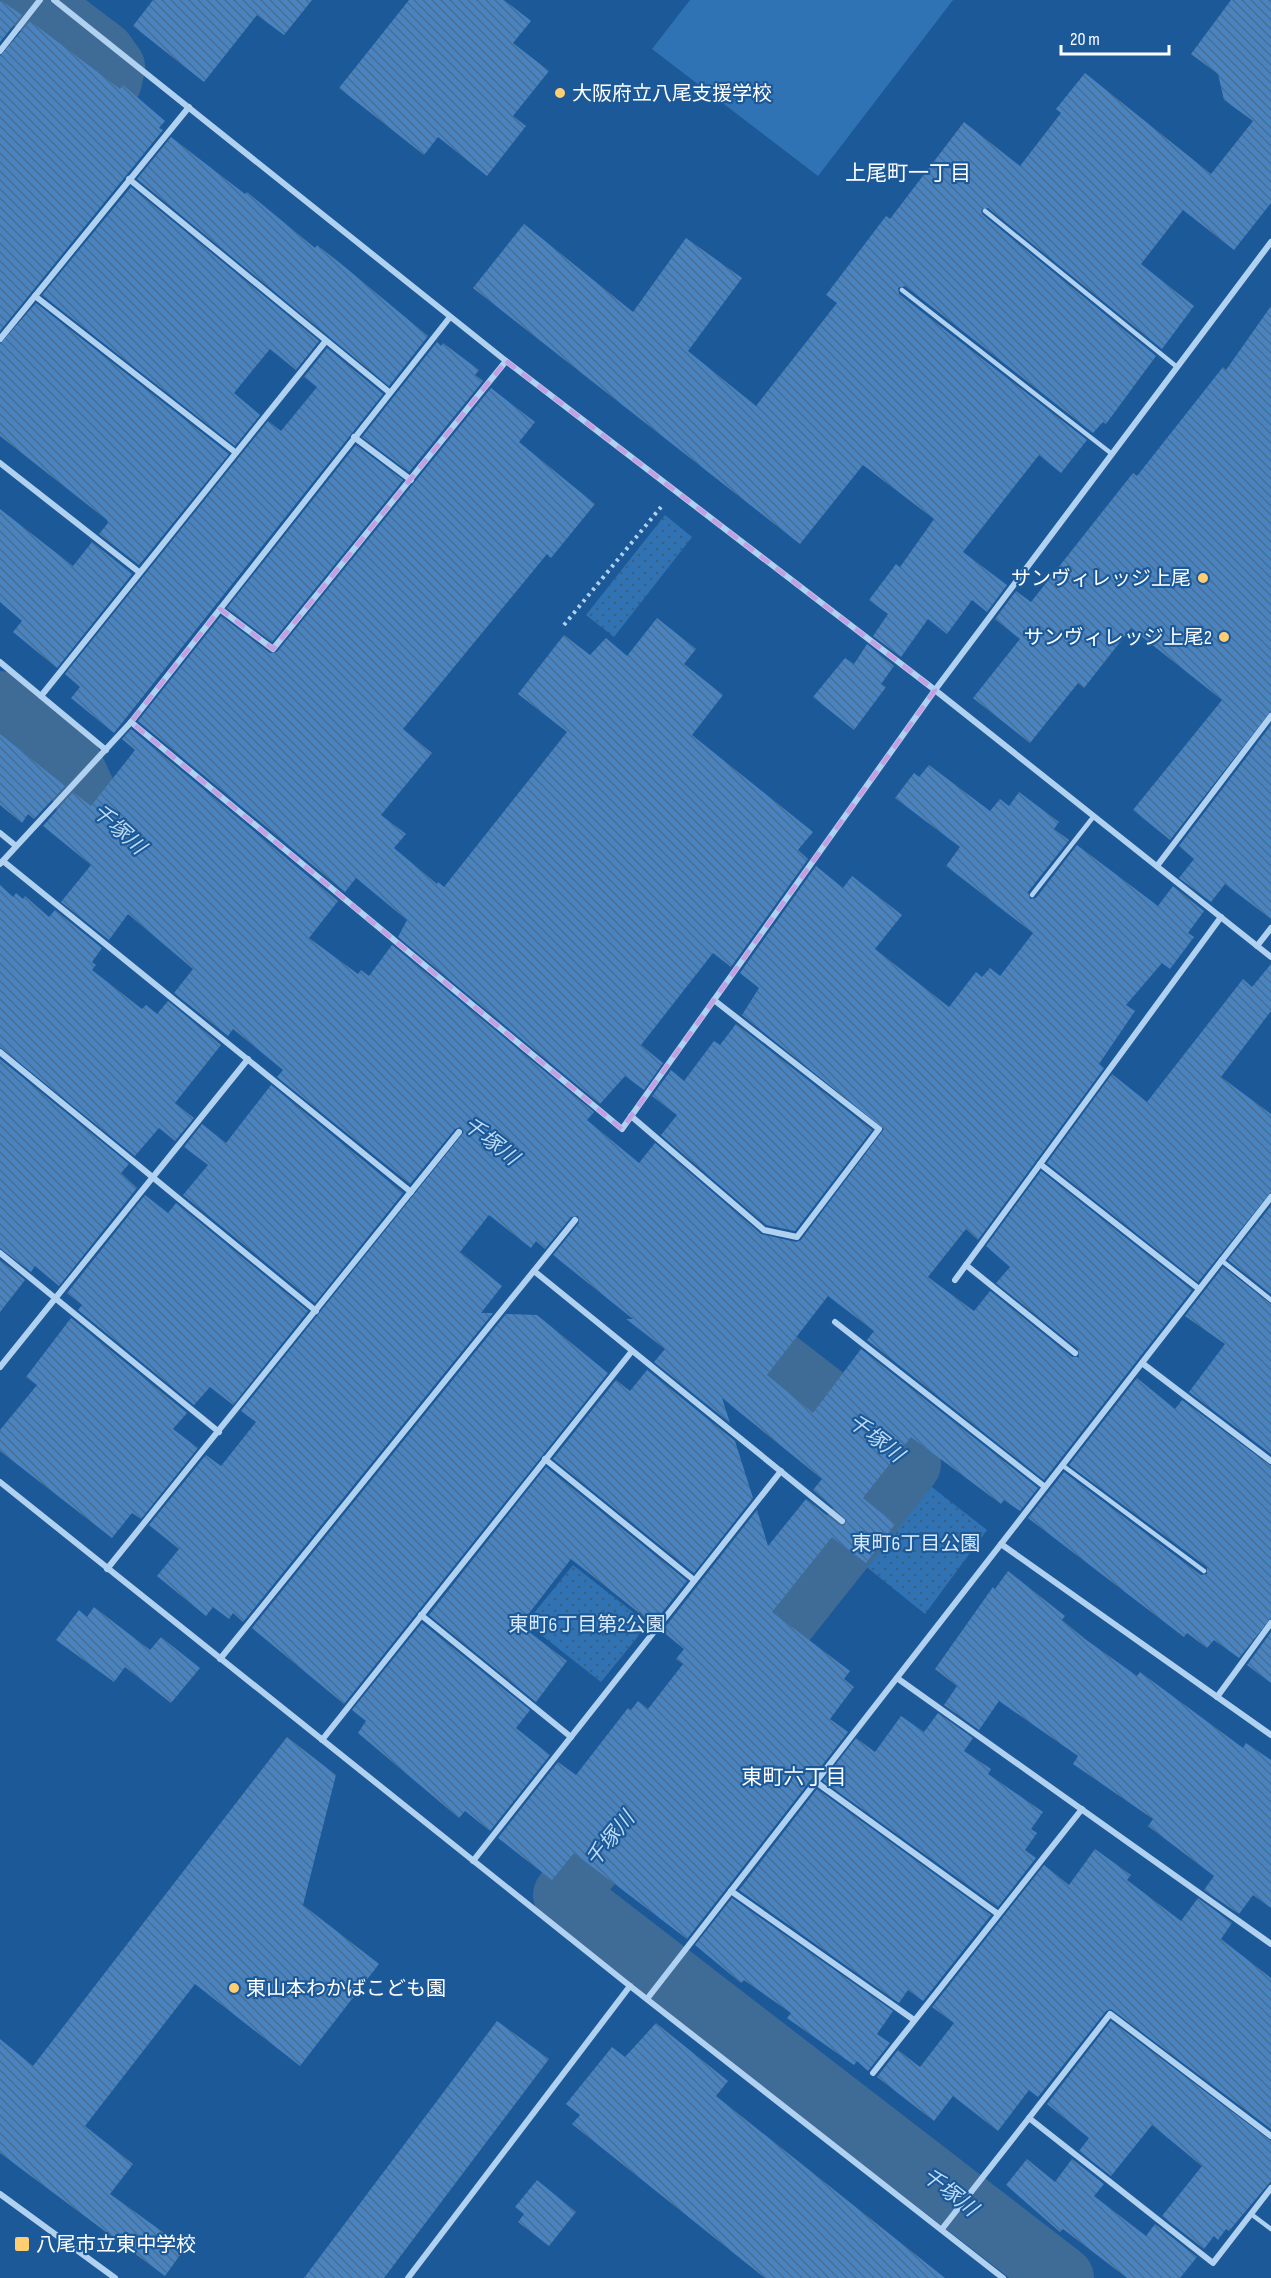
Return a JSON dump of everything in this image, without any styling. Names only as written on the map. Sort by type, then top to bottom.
[{"type":"street","points":[[0,51],[40,0]]},
{"type":"street","points":[[54,0],[506,361],[935,690],[1271,957]]},
{"type":"street","points":[[0,339],[189,107]]},
{"type":"street","points":[[129,179],[325,342],[389,392]]},
{"type":"street","points":[[131,722],[622,1129],[935,690],[1271,242]]},
{"type":"street","points":[[35,296],[235,452]]},
{"type":"street","points":[[411,1192],[2,862],[131,722],[450,316]]},
{"type":"street","points":[[40,696],[325,342]]},
{"type":"street","points":[[220,609],[273,648],[506,361]]},
{"type":"street","points":[[354,437],[411,480]]},
{"type":"street","points":[[0,463],[139,572]]},
{"type":"street","points":[[0,662],[106,750]]},
{"type":"street","points":[[1157,866],[1271,716]]},
{"type":"street","points":[[0,833],[16,846]]},
{"type":"street","points":[[955,1280],[1221,917]]},
{"type":"street","points":[[1257,946],[1271,928]]},
{"type":"street","points":[[631,1116],[764,1230],[796,1237],[879,1129],[714,1000]]},
{"type":"street","points":[[0,1052],[316,1311]]},
{"type":"street","points":[[0,1367],[248,1059]]},
{"type":"street","points":[[107,1569],[459,1132]]},
{"type":"street","points":[[1040,1164],[1199,1289]]},
{"type":"street","points":[[647,1999],[1271,1197]]},
{"type":"street","points":[[220,1659],[575,1220]]},
{"type":"street","points":[[0,1253],[219,1432]]},
{"type":"street","points":[[966,1265],[1075,1353]]},
{"type":"street","points":[[534,1271],[842,1521]]},
{"type":"street","points":[[835,1322],[1045,1487]]},
{"type":"street","points":[[321,1740],[632,1351]]},
{"type":"street","points":[[1142,1363],[1271,1461]]},
{"type":"street","points":[[545,1459],[694,1580]]},
{"type":"street","points":[[473,1861],[781,1472]]},
{"type":"street","points":[[0,1482],[630,1986],[1003,2278]]},
{"type":"street","points":[[1001,1544],[1271,1735]]},
{"type":"street","points":[[421,1615],[571,1737]]},
{"type":"street","points":[[1217,1697],[1271,1623]]},
{"type":"street","points":[[897,1678],[1271,1944]]},
{"type":"street","points":[[816,1782],[998,1914]]},
{"type":"street","points":[[873,2073],[1082,1809]]},
{"type":"street","points":[[731,1891],[914,2020]]},
{"type":"street","points":[[408,2278],[630,1986]]},
{"type":"street","points":[[942,2229],[1110,2014],[1271,2136]]},
{"type":"street","points":[[1029,2118],[1213,2263],[1271,2188]]},
{"type":"street","points":[[0,2194],[115,2278]]},
{"type":"lane","points":[[985,211],[1178,367]]},
{"type":"lane","points":[[902,290],[1112,454]]},
{"type":"lane","points":[[1032,895],[1094,816]]},
{"type":"lane","points":[[1221,1260],[1271,1300]]},
{"type":"lane","points":[[1062,1465],[1204,1571]]},
{"type":"lane","points":[[1251,2214],[1271,2229]]},
{"type":"path","points":[[564,625],[675,490]]},
{"type":"highlighted area","points":[[506,361],[935,690],[622,1129],[131,722],[220,609],[273,649]]},
{"type":"green space","points":[[690,0],[953,0],[818,176],[652,49]]},
{"type":"green space","points":[[665,515],[692,537],[614,637],[586,615]]},
{"type":"green space","name":"東町6丁目公園","points":[[910,1470],[987,1530],[925,1614],[848,1552]]},
{"type":"green space","name":"東町6丁目第2公園","points":[[573,1565],[648,1624],[601,1682],[526,1623]]},
{"type":"building","points":[[0,0],[22,15],[0,42]]},
{"type":"building","points":[[153,0],[312,0],[284,35],[257,15],[204,82],[133,26]]},
{"type":"building","points":[[409,0],[504,0],[531,21],[513,43],[549,71],[513,116],[526,126],[487,176],[438,137],[424,155],[339,88]]},
{"type":"building","points":[[1231,0],[1271,0],[1271,203],[1234,250],[1183,210],[1141,264],[1194,306],[1162,349],[988,208],[981,210],[982,214],[1156,356],[1106,424],[1103,422],[1093,433],[905,286],[898,288],[899,294],[1087,440],[1061,473],[1039,455],[963,552],[1007,585],[987,612],[972,600],[947,634],[928,619],[901,657],[873,636],[888,614],[869,600],[896,564],[900,567],[934,519],[863,465],[800,544],[473,288],[524,224],[633,312],[686,238],[742,278],[688,351],[756,406],[837,303],[826,295],[886,216],[890,219],[964,122],[1020,166],[1061,113],[1056,109],[1085,73],[1211,174],[1253,121],[1224,100],[1218,74],[1191,54]]},
{"type":"building","points":[[30,21],[120,89],[123,85],[165,121],[159,128],[163,130],[0,331],[0,56]]},
{"type":"building","points":[[171,137],[245,194],[247,192],[315,248],[317,245],[428,336],[389,386],[137,179]]},
{"type":"building","points":[[131,187],[319,341],[296,370],[270,349],[234,393],[260,415],[235,446],[42,295]]},
{"type":"building","points":[[36,303],[229,454],[139,565],[99,534],[108,523],[107,520],[0,436],[0,344]]},
{"type":"building","points":[[1271,306],[1271,711],[1170,840],[1133,810],[1222,700],[1131,628],[1084,688],[1078,683],[1030,743],[973,698],[1020,639],[995,619],[1016,591],[1031,602],[1133,473],[1137,476],[1223,367],[1226,370]]},
{"type":"building","points":[[437,342],[441,346],[443,343],[479,370],[475,375],[483,381],[409,472],[362,437]]},
{"type":"building","points":[[327,348],[383,394],[114,733],[71,698],[80,687],[65,674],[268,421],[281,431],[317,387],[304,377]]},
{"type":"building","points":[[491,388],[535,422],[519,442],[595,504],[551,558],[547,554],[403,729],[432,753],[381,815],[406,834],[394,848],[437,884],[438,882],[444,887],[567,732],[518,694],[564,635],[590,655],[606,638],[627,656],[657,618],[696,649],[684,664],[723,695],[692,735],[813,832],[798,850],[808,859],[731,967],[713,953],[641,1045],[663,1063],[644,1090],[625,1076],[600,1104],[398,937],[407,920],[356,878],[345,892],[138,721],[221,616],[270,653],[277,652]]},
{"type":"building","points":[[356,445],[403,480],[272,642],[227,608]]},
{"type":"building","points":[[0,509],[73,566],[92,542],[132,574],[57,668],[13,632],[22,621],[0,602]]},
{"type":"building","points":[[867,644],[894,666],[881,684],[886,687],[854,730],[813,697],[845,658],[854,664]]},
{"type":"building","points":[[1271,725],[1271,919],[1225,884],[1211,902],[1179,878],[1194,859],[1179,846]]},
{"type":"building","points":[[131,729],[338,901],[309,938],[358,974],[361,970],[369,976],[392,945],[594,1112],[587,1120],[639,1163],[655,1143],[761,1234],[796,1242],[801,1240],[884,1129],[742,1015],[759,988],[740,973],[816,866],[843,888],[852,876],[902,915],[875,949],[949,1007],[976,972],[982,977],[990,968],[1000,976],[1033,933],[946,866],[960,847],[895,798],[914,773],[919,777],[929,765],[990,811],[1000,799],[1009,806],[1019,792],[1059,822],[1054,829],[1069,840],[1028,892],[1030,899],[1036,898],[1077,845],[1158,906],[1173,886],[1204,911],[1188,933],[1194,937],[1170,969],[1162,963],[1126,1005],[1135,1011],[1099,1064],[1104,1068],[978,1240],[966,1229],[928,1277],[974,1311],[990,1291],[1072,1357],[1079,1357],[1078,1349],[996,1283],[1010,1267],[986,1246],[1041,1171],[1192,1290],[1044,1480],[867,1340],[874,1331],[828,1296],[767,1375],[813,1413],[861,1349],[1038,1488],[1020,1511],[1004,1500],[1001,1504],[911,1437],[863,1498],[895,1524],[866,1563],[832,1537],[772,1612],[850,1671],[844,1679],[854,1687],[830,1719],[848,1732],[687,1939],[574,1853],[552,1880],[498,1838],[558,1762],[576,1775],[628,1708],[631,1710],[638,1701],[648,1709],[683,1664],[676,1659],[684,1649],[662,1631],[757,1510],[768,1546],[806,1499],[839,1525],[844,1526],[847,1520],[813,1490],[822,1479],[722,1398],[730,1423],[654,1362],[665,1349],[626,1319],[633,1319],[553,1255],[579,1223],[578,1216],[571,1217],[545,1249],[536,1241],[531,1248],[489,1215],[460,1252],[502,1286],[481,1313],[493,1313],[243,1622],[233,1613],[229,1619],[213,1607],[206,1616],[157,1576],[179,1549],[149,1525],[206,1455],[221,1466],[256,1422],[241,1411],[464,1132],[460,1127],[455,1129],[410,1184],[277,1077],[283,1070],[233,1029],[228,1036],[174,993],[193,969],[128,914],[109,940],[61,902],[91,865],[43,826],[73,792],[91,806],[135,750],[122,739]]},
{"type":"building","points":[[0,734],[65,786],[34,819],[28,814],[22,823],[0,805]]},
{"type":"building","points":[[0,885],[13,897],[16,893],[23,899],[25,896],[49,917],[55,910],[102,948],[92,962],[96,965],[92,970],[142,1009],[146,1005],[157,1014],[168,1001],[221,1045],[175,1103],[194,1118],[175,1141],[159,1128],[135,1156],[0,1047]]},
{"type":"building","points":[[1271,964],[1271,1011],[1221,1077],[1271,1114],[1271,1192],[1198,1282],[1047,1163],[1112,1074],[1147,1102],[1243,979],[1252,987]]},
{"type":"building","points":[[736,1024],[872,1130],[795,1231],[766,1225],[661,1135],[677,1115],[652,1096],[671,1070],[684,1081],[714,1041],[720,1045]]},
{"type":"building","points":[[0,1059],[129,1164],[121,1173],[137,1188],[59,1286],[35,1266],[31,1272],[0,1248]]},
{"type":"building","points":[[271,1085],[403,1193],[315,1303],[183,1195],[208,1165],[184,1147],[202,1124],[226,1143]]},
{"type":"building","points":[[145,1195],[168,1213],[176,1203],[308,1311],[233,1405],[210,1387],[194,1405],[78,1310],[82,1305],[67,1293]]},
{"type":"building","points":[[1271,1206],[1271,1294],[1228,1260]]},
{"type":"building","points":[[0,1260],[25,1280],[0,1312]]},
{"type":"building","points":[[1223,1267],[1271,1304],[1271,1454],[1189,1392],[1225,1344],[1185,1316]]},
{"type":"building","points":[[506,1314],[537,1315],[608,1373],[344,1704],[252,1628]]},
{"type":"building","points":[[71,1318],[187,1413],[173,1429],[198,1448],[141,1519],[132,1513],[112,1538],[0,1451],[0,1430],[37,1385],[26,1377]]},
{"type":"building","points":[[647,1370],[735,1441],[753,1498],[694,1573],[553,1459],[616,1380],[630,1391]]},
{"type":"building","points":[[1137,1378],[1175,1409],[1182,1400],[1271,1466],[1271,1618],[1239,1658],[1214,1640],[1207,1648],[1187,1633],[1184,1637],[1028,1518],[1064,1472],[1201,1575],[1207,1574],[1207,1567],[1069,1465]]},
{"type":"building","points":[[546,1467],[687,1581],[653,1624],[571,1559],[520,1625],[567,1661],[536,1702],[429,1615]]},
{"type":"building","points":[[1008,1571],[1065,1616],[1062,1620],[1085,1639],[1137,1676],[1140,1672],[1243,1748],[1246,1743],[1271,1760],[1271,1908],[1253,1895],[1239,1914],[1204,1890],[1214,1876],[1148,1826],[1153,1819],[1073,1764],[1078,1756],[999,1701],[979,1730],[944,1705],[957,1686],[935,1669],[993,1587],[995,1589]]},
{"type":"building","points":[[94,1607],[150,1650],[161,1637],[200,1668],[171,1703],[125,1667],[114,1682],[56,1640],[79,1610],[87,1617]]},
{"type":"building","points":[[422,1623],[530,1710],[516,1728],[550,1755],[490,1831],[465,1811],[459,1818],[358,1733],[366,1721],[352,1710]]},
{"type":"building","points":[[1271,1632],[1271,1683],[1247,1665]]},
{"type":"building","points":[[938,1713],[973,1738],[964,1751],[991,1769],[988,1774],[1043,1812],[1031,1829],[1037,1833],[1025,1850],[1036,1858],[998,1907],[823,1781],[856,1738],[875,1752],[901,1716],[924,1732]]},
{"type":"building","points":[[287,1737],[336,1775],[303,1905],[379,1964],[300,2066],[195,1984],[85,2126],[133,2164],[110,2194],[185,2248],[165,2276],[0,2153],[0,2039],[33,2066]]},
{"type":"building","points":[[817,1789],[991,1915],[923,2001],[908,1990],[899,2003],[739,1890]]},
{"type":"building","points":[[1095,1849],[1131,1875],[1127,1880],[1181,1921],[1198,1898],[1232,1923],[1221,1939],[1271,1978],[1271,2129],[1111,2009],[1106,2011],[1038,2097],[1029,2090],[998,2131],[953,2096],[934,2121],[877,2077],[898,2050],[920,2067],[954,2023],[932,2007],[1044,1865],[1069,1885]]},
{"type":"building","points":[[732,1898],[893,2011],[877,2034],[890,2043],[868,2071],[857,2061],[854,2065],[787,2018],[791,2013],[744,1980],[741,1983],[695,1945]]},
{"type":"building","points":[[497,2021],[549,2059],[384,2278],[304,2278]]},
{"type":"building","points":[[1111,2021],[1271,2141],[1271,2181],[1229,2231],[1226,2229],[1218,2240],[1214,2236],[1204,2249],[1162,2216],[1202,2166],[1152,2125],[1111,2176],[1079,2151],[1089,2138],[1047,2104]]},
{"type":"building","points":[[656,2023],[728,2081],[716,2096],[945,2278],[765,2278],[572,2124],[580,2115],[566,2104],[612,2047],[625,2057]]},
{"type":"building","points":[[1027,2159],[1055,2182],[1072,2159],[1104,2184],[1094,2196],[1146,2236],[1155,2224],[1197,2257],[1180,2278],[1127,2278],[1063,2229],[1060,2232],[1006,2185]]},
{"type":"building","points":[[537,2180],[576,2212],[549,2246],[518,2222],[524,2214],[515,2207]]},
{"type":"waterway","points":[[0,209],[110,81],[113,67],[103,53],[33,0]]},
{"type":"waterway","name":"千塚川","points":[[0,703],[70,763],[91,807],[157,863]]},
{"type":"waterway","name":"千塚川","points":[[707,1308],[909,1464],[729,1690]]},
{"type":"waterway","name":"千塚川","points":[[645,1795],[565,1895],[1062,2278]]},
{"type":"place","name":"大阪府立八尾支援学校","points":[[560,93]]},
{"type":"place","name":"サンヴィレッジ上尾","points":[[1203,578]]},
{"type":"place","name":"サンヴィレッジ上尾2","points":[[1224,637]]},
{"type":"place","name":"東山本わかばこども園","points":[[234,1988]]},
{"type":"place","name":"八尾市立東中学校","points":[[22,2244]]},
{"type":"district","name":"上尾町一丁目","points":[[908,173]]},
{"type":"district","name":"東町六丁目","points":[[794,1777]]}]
